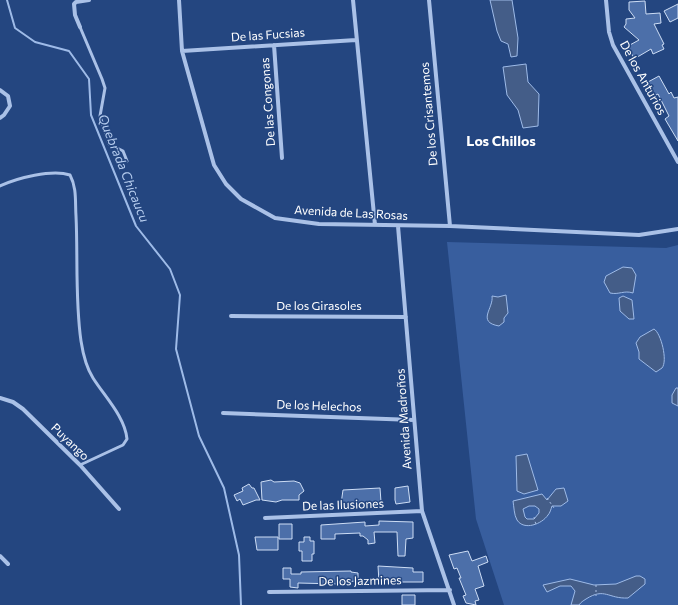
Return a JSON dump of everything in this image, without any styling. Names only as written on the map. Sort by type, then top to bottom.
[{"type":"street","points":[[80,27],[75,15],[74,4],[76,2],[89,0]]},
{"type":"street","name":"Avenida de Las Rosas","points":[[179,0],[182,51],[214,165],[226,184],[241,198],[276,218],[319,224],[450,226],[639,234],[678,230]]},
{"type":"street","points":[[353,0],[375,224]]},
{"type":"street","name":"De los Crisantemos","points":[[429,0],[450,226]]},
{"type":"street","name":"De los Anturios","points":[[606,0],[609,32],[613,45],[678,162]]},
{"type":"street","name":"De las Fucsias","points":[[182,51],[356,40]]},
{"type":"street","name":"De las Congonas","points":[[274,45],[282,158]]},
{"type":"street","points":[[0,90],[8,96],[10,106],[4,116],[0,118]]},
{"type":"street","name":"Avenida Madroños","points":[[398,226],[422,511],[454,605]]},
{"type":"street","name":"De los Girasoles","points":[[231,316],[406,317]]},
{"type":"street","name":"Puyango","points":[[0,398],[13,402],[23,409],[80,465],[119,509]]},
{"type":"street","name":"De los Helechos","points":[[223,413],[414,420]]},
{"type":"street","name":"De las Ilusiones","points":[[265,518],[422,511]]},
{"type":"street","points":[[0,556],[8,564]]},
{"type":"street","name":"De los Jazmines","points":[[269,592],[450,590]]},
{"type":"lane","points":[[80,27],[105,88],[100,116],[105,135],[109,144],[120,148],[123,151],[127,161]]},
{"type":"lane","points":[[0,186],[36,175],[62,172],[70,175],[74,182],[78,230],[79,322],[84,356],[93,377],[120,419],[126,431],[127,439],[123,445],[80,465]]},
{"type":"path","points":[[547,498],[554,508]]},
{"type":"path","points":[[534,517],[536,525]]},
{"type":"path","points":[[596,584],[596,596]]},
{"type":"shaded area","points":[[490,0],[512,0],[518,38],[517,56],[511,57],[508,44],[501,41],[497,31]]},
{"type":"shaded area","points":[[526,64],[528,82],[539,94],[538,126],[523,128],[518,110],[507,95],[503,67]]},
{"type":"shaded area","points":[[447,242],[666,248],[678,245],[678,605],[504,605],[476,519]]},
{"type":"shaded area","points":[[623,267],[632,268],[636,275],[633,293],[610,293],[604,282],[606,276]]},
{"type":"shaded area","points":[[506,295],[508,313],[504,318],[504,322],[499,326],[492,324],[487,318],[492,296],[498,297]]},
{"type":"shaded area","points":[[623,296],[632,300],[634,319],[629,319],[620,311],[619,298]]},
{"type":"shaded area","points":[[654,329],[661,341],[664,354],[664,364],[662,368],[656,372],[639,359],[639,352],[636,343],[640,337]]},
{"type":"shaded area","points":[[676,388],[678,388],[678,406],[672,403],[672,395]]},
{"type":"shaded area","points":[[527,454],[538,490],[524,494],[517,491],[516,456]]},
{"type":"shaded area","points":[[564,488],[568,501],[561,506],[552,506],[549,514],[542,521],[533,525],[524,525],[517,520],[513,501],[542,494],[547,500],[556,489]],"holes":[[[529,506],[535,506],[539,509],[539,513],[534,519],[527,519],[523,509]]]},
{"type":"shaded area","points":[[636,576],[640,576],[645,579],[645,584],[628,598],[598,594],[586,599],[579,605],[571,605],[575,591],[571,586],[560,586],[547,592],[543,585],[570,579],[594,585],[616,584]]},
{"type":"building","points":[[645,1],[646,14],[660,13],[661,23],[654,24],[664,44],[662,45],[664,49],[653,54],[651,49],[634,59],[628,46],[639,40],[624,27],[626,24],[626,19],[635,18],[629,10],[629,2]]},
{"type":"building","points":[[678,4],[678,18],[670,22],[664,11]]},
{"type":"building","points":[[659,76],[669,94],[671,92],[674,98],[678,97],[678,141],[665,119],[669,116],[658,94],[654,96],[649,87],[648,82]]},
{"type":"building","points":[[271,480],[274,482],[294,481],[300,483],[304,491],[299,495],[299,500],[282,500],[276,502],[262,500],[261,482]]},
{"type":"building","points":[[249,484],[252,488],[254,488],[260,500],[243,505],[240,499],[237,501],[234,495],[243,491],[242,488]]},
{"type":"building","points":[[408,486],[410,502],[396,504],[395,488]]},
{"type":"building","points":[[380,488],[381,502],[341,504],[343,490]]},
{"type":"building","points":[[379,521],[413,522],[413,538],[406,539],[405,556],[398,556],[397,532],[374,532],[375,543],[368,544],[368,540],[363,536],[360,536],[360,533],[335,534],[335,539],[321,539],[321,525],[365,522],[365,526],[379,525]]},
{"type":"building","points":[[279,524],[292,524],[292,539],[279,539]]},
{"type":"building","points":[[255,537],[278,537],[278,550],[257,550]]},
{"type":"building","points":[[304,537],[310,537],[310,541],[314,541],[314,554],[312,554],[312,561],[302,561],[302,551],[299,551],[299,542],[304,542]]},
{"type":"building","points":[[468,551],[472,561],[486,556],[488,562],[478,566],[484,586],[475,589],[479,600],[475,601],[476,605],[466,603],[463,596],[466,595],[459,578],[461,578],[457,568],[454,569],[449,555]]},
{"type":"building","points":[[378,566],[413,568],[413,572],[423,572],[423,582],[379,582]]},
{"type":"building","points":[[283,568],[291,568],[291,574],[301,574],[301,572],[351,571],[358,573],[358,581],[338,582],[338,584],[298,583],[298,588],[290,587],[290,579],[283,579]]},
{"type":"building","points":[[402,595],[415,595],[415,605],[402,605]]},
{"type":"waterway","name":"Quebrada Chicaucu","points":[[7,0],[15,28],[35,42],[69,51],[89,79],[91,115],[136,226],[170,269],[180,295],[176,349],[199,436],[224,488],[239,555],[241,605]]},
{"type":"district","name":"Los Chillos","points":[[501,141]]}]
